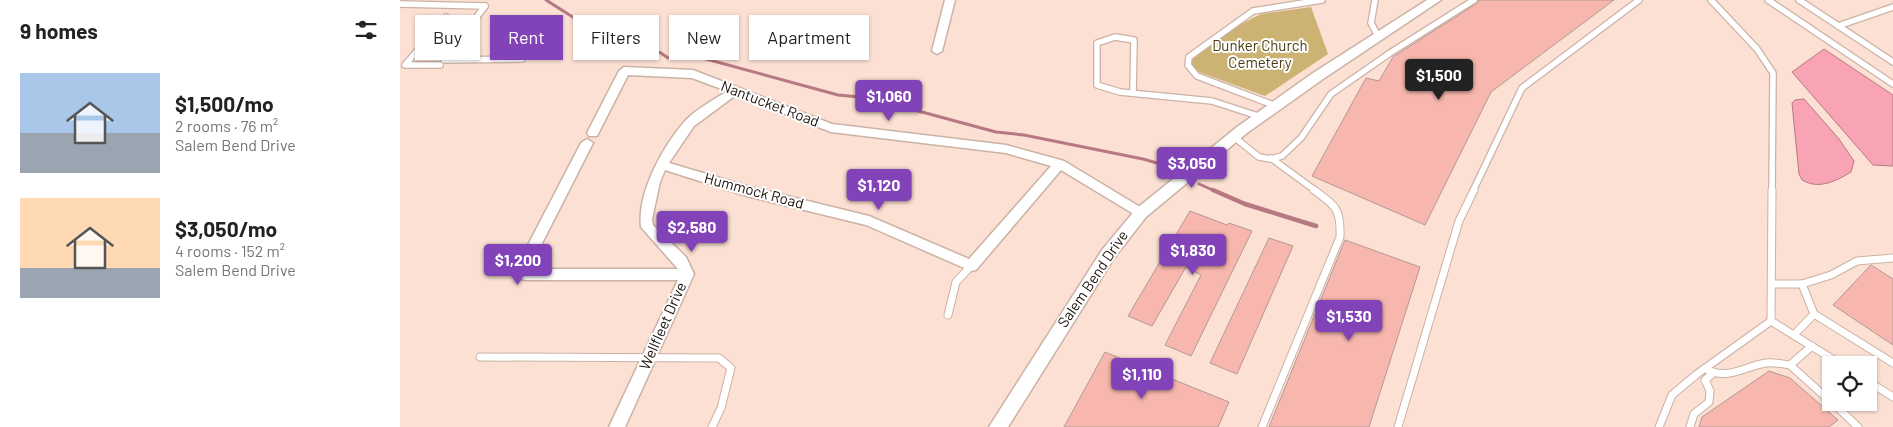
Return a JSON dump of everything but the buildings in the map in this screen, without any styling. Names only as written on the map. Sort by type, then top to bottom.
[{"type":"street","points":[[937,51],[950,0]]},
{"type":"street","name":"Salem Bend Drive","points":[[998,427],[1108,254],[1141,213],[1234,137],[1430,1]]},
{"type":"street","name":"Nantucket Road","points":[[686,274],[526,275],[522,270],[624,71],[693,74],[831,128],[1006,149],[1060,164],[1141,213]]},
{"type":"street","name":"Wellfleet Drive","points":[[616,427],[686,274],[681,261],[647,227],[646,219],[654,182],[662,165],[690,123],[736,90]]},
{"type":"street","points":[[971,266],[1060,164]]},
{"type":"street","name":"Hummock Road","points":[[662,165],[747,191],[869,221],[971,266]]},
{"type":"lane","points":[[1277,107],[1197,76],[1188,65],[1189,57],[1228,27],[1253,11],[1264,7],[1322,0]]},
{"type":"lane","points":[[1375,0],[1372,23],[1378,36]]},
{"type":"lane","points":[[1234,137],[1260,157],[1271,158],[1282,155],[1293,148],[1324,101],[1331,94],[1390,53],[1474,0]]},
{"type":"lane","points":[[1398,427],[1458,221],[1522,88],[1639,0]]},
{"type":"lane","points":[[1711,0],[1757,49],[1773,73],[1771,321]]},
{"type":"lane","points":[[1768,0],[1893,84]]},
{"type":"lane","points":[[1799,0],[1893,62]]},
{"type":"lane","points":[[1838,26],[1893,5],[1887,0]]},
{"type":"lane","points":[[400,4],[485,6],[441,64]]},
{"type":"lane","points":[[1133,93],[1134,40],[1110,38],[1097,43],[1097,85],[1107,89],[1133,93],[1227,103],[1262,117]]},
{"type":"lane","points":[[415,54],[405,66],[506,60]]},
{"type":"lane","points":[[1262,427],[1340,237],[1341,218],[1335,205],[1271,158]]},
{"type":"lane","points":[[1882,258],[1893,265]]},
{"type":"lane","points":[[1772,284],[1802,284],[1831,275],[1857,261],[1893,258]]},
{"type":"lane","points":[[948,315],[956,282],[971,266]]},
{"type":"lane","points":[[1802,284],[1814,314],[1893,364]]},
{"type":"lane","points":[[1794,335],[1814,314]]},
{"type":"lane","points":[[1771,321],[1828,356]]},
{"type":"lane","points":[[1659,427],[1672,396],[1709,372],[1760,326],[1771,321]]},
{"type":"lane","points":[[1790,365],[1812,346]]},
{"type":"lane","points":[[480,357],[719,358],[731,368],[721,408],[712,427]]},
{"type":"lane","points":[[1709,372],[1730,374],[1745,367],[1769,363],[1790,365],[1822,393]]},
{"type":"lane","points":[[1690,427],[1694,414],[1709,402],[1710,391],[1705,380],[1709,372]]},
{"type":"lane","points":[[1877,387],[1893,397]]},
{"type":"lane","points":[[1841,411],[1858,427]]},
{"type":"green space","name":"Dunker Church Cemetery","points":[[1311,7],[1328,54],[1265,96],[1196,71],[1192,65],[1192,60],[1229,30],[1261,14]]},
{"type":"shaded area","points":[[1824,49],[1893,95],[1893,166],[1873,165],[1792,72]]},
{"type":"shaded area","points":[[1804,99],[1839,139],[1854,161],[1851,172],[1827,183],[1808,183],[1802,180],[1799,174],[1792,103],[1795,100]]},
{"type":"waterway","points":[[546,0],[601,35],[661,53],[668,58],[695,56],[838,95],[870,98],[996,132],[1024,135],[1143,159],[1174,168]]},
{"type":"waterway","points":[[1199,184],[1215,191]]},
{"type":"waterway","points":[[1213,190],[1245,204],[1316,226]]}]
